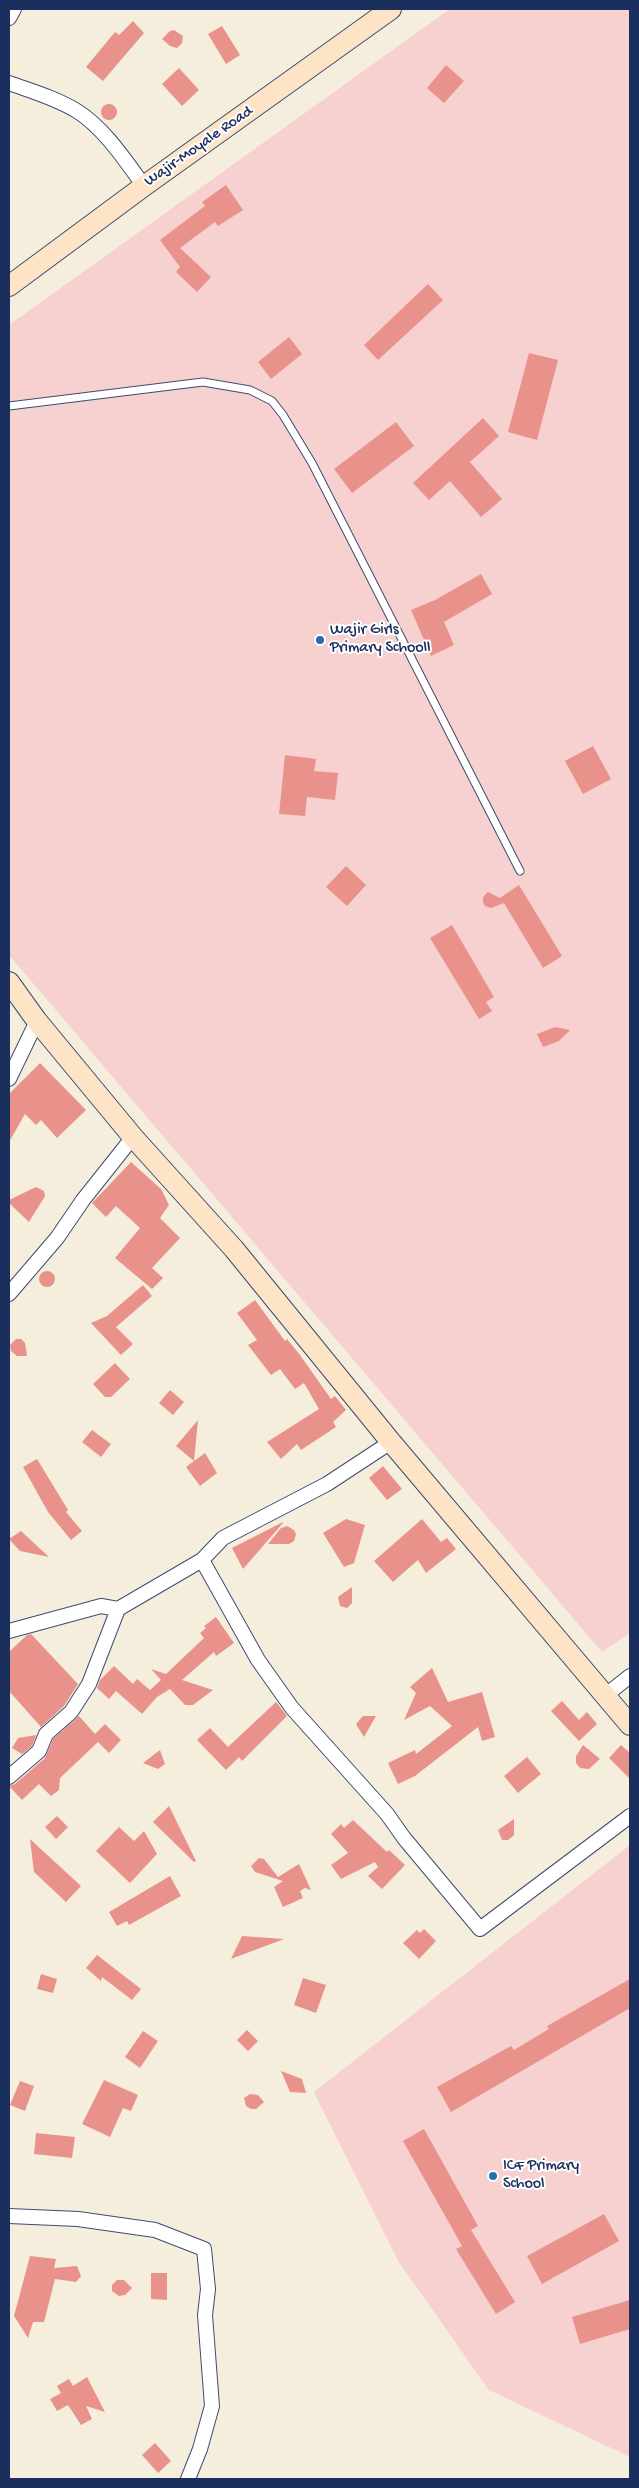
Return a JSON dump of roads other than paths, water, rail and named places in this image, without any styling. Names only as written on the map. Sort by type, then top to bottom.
[{"type":"street","points":[[9,18],[14,9]]},
{"type":"street","name":"Wajir-Moyale Road","points":[[9,286],[144,186],[391,9]]},
{"type":"street","points":[[9,83],[46,96],[78,112],[114,145],[144,186]]},
{"type":"street","points":[[9,982],[37,1021],[133,1137],[234,1249],[391,1442],[630,1725]]},
{"type":"street","points":[[9,1079],[37,1021]]},
{"type":"street","points":[[9,1294],[57,1238],[83,1200],[133,1137]]},
{"type":"street","points":[[9,1777],[39,1751],[46,1734],[71,1712],[89,1684],[118,1609],[202,1560],[223,1538],[327,1484],[391,1442]]},
{"type":"street","points":[[202,1560],[258,1660],[292,1708],[387,1814],[404,1838],[480,1929],[630,1816]]},
{"type":"street","points":[[9,1630],[101,1606],[118,1609]]},
{"type":"street","points":[[606,1695],[630,1676]]},
{"type":"street","points":[[9,2216],[78,2219],[155,2230],[204,2250],[208,2289],[205,2316],[212,2406],[200,2449],[188,2479]]},
{"type":"lane","points":[[9,406],[203,382],[250,390],[272,401],[283,415],[312,463],[520,871]]},
{"type":"place","name":"Wajir Girls Primary Schooll","points":[[320,640]]},
{"type":"place","name":"ICF Primary School","points":[[493,2176]]}]
